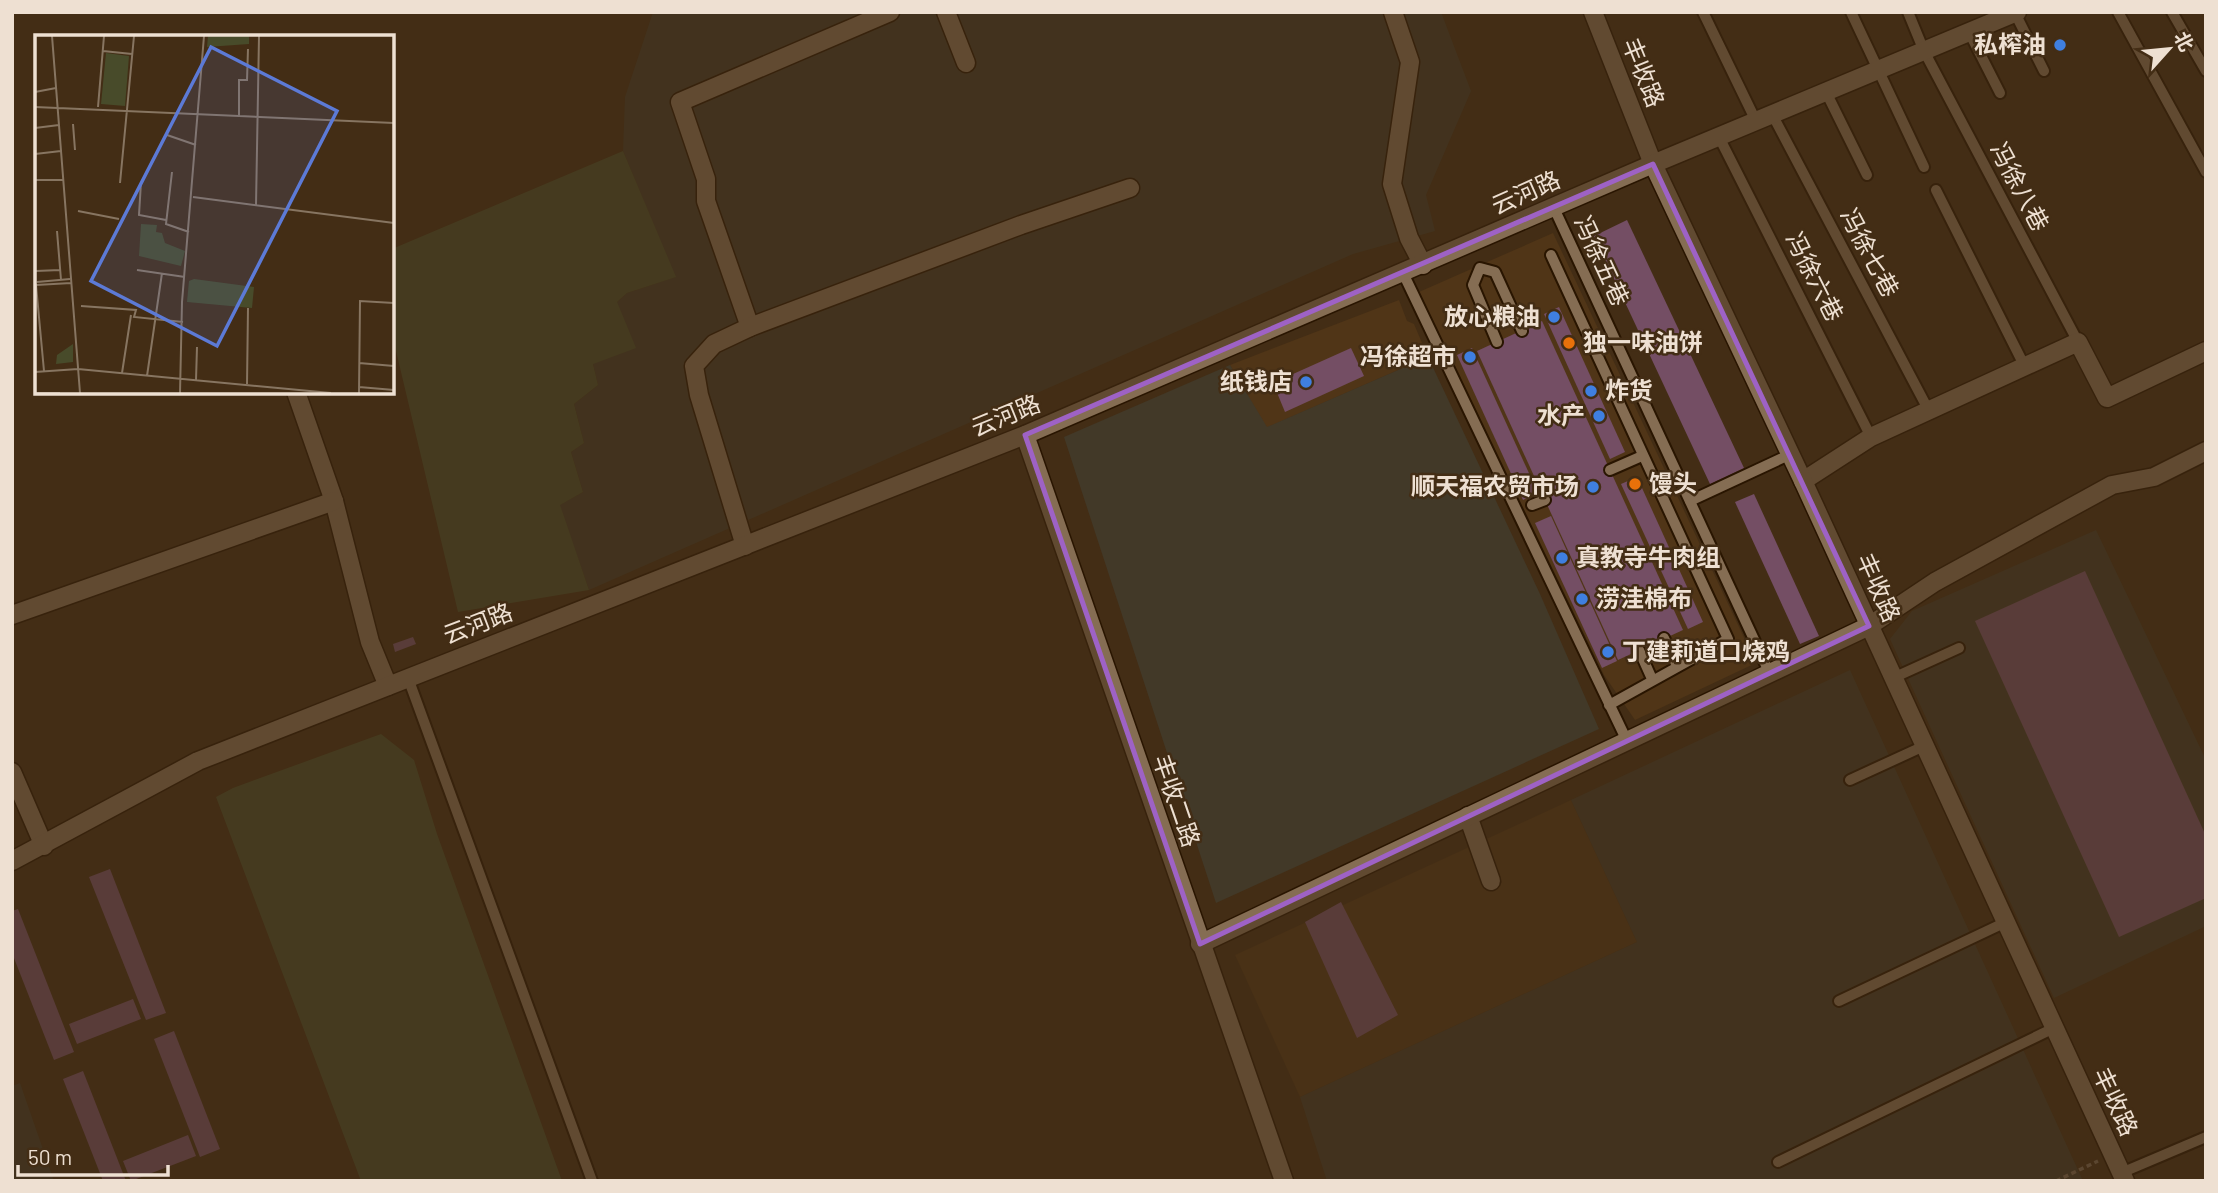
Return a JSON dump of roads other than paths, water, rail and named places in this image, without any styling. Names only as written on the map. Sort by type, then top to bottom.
[{"type":"street","points":[[750,327],[706,201],[706,179],[680,102],[890,12]]},
{"type":"street","points":[[1393,12],[1410,62],[1392,184],[1409,238],[1423,265]]},
{"type":"street","name":"丰收路","points":[[1593,12],[1653,164],[1804,481],[2123,1177]]},
{"type":"street","name":"云河路","points":[[12,861],[198,761],[1025,435],[1653,164],[2016,13]]},
{"type":"street","points":[[950,14],[966,63]]},
{"type":"street","points":[[745,546],[699,394],[694,366],[714,344],[750,327],[1021,225],[1130,188]]},
{"type":"street","points":[[1804,481],[1871,437],[2078,342],[2107,398],[2206,351]]},
{"type":"street","points":[[297,394],[334,501],[370,642],[388,686]]},
{"type":"street","name":"丰收二路","points":[[1025,435],[1199,944],[1284,1181]]},
{"type":"street","points":[[1199,944],[1869,626],[1936,582],[2112,485],[2154,477],[2206,451]]},
{"type":"street","points":[[12,615],[334,501]]},
{"type":"street","points":[[12,772],[44,846]]},
{"type":"street","points":[[1468,816],[1491,881]]},
{"type":"lane","name":"冯徐七巷","points":[[1703,12],[1929,411]]},
{"type":"lane","points":[[1850,12],[1924,167]]},
{"type":"lane","name":"冯徐八巷","points":[[1908,12],[1924,51],[2078,342]]},
{"type":"lane","points":[[2118,12],[2206,172]]},
{"type":"lane","points":[[2172,12],[2206,71]]},
{"type":"lane","points":[[2016,13],[2044,71]]},
{"type":"lane","points":[[1969,32],[2000,93]]},
{"type":"lane","points":[[1826,92],[1867,175]]},
{"type":"lane","name":"冯徐六巷","points":[[1719,136],[1871,437]]},
{"type":"lane","points":[[1936,190],[2025,367]]},
{"type":"lane","name":"冯徐五巷","points":[[1554,208],[1770,674]]},
{"type":"lane","points":[[1550,256],[1728,639],[1609,705]]},
{"type":"lane","points":[[1497,342],[1473,285],[1480,268],[1495,272],[1521,331]]},
{"type":"lane","points":[[1403,273],[1627,741]]},
{"type":"lane","points":[[1690,501],[1791,454]]},
{"type":"lane","points":[[1610,470],[1642,456]]},
{"type":"lane","points":[[1532,505],[1545,500]]},
{"type":"lane","points":[[1664,638],[1677,666]]},
{"type":"lane","points":[[1893,678],[1959,648]]},
{"type":"lane","points":[[1639,650],[1652,679]]},
{"type":"lane","points":[[408,678],[592,1181]]},
{"type":"lane","points":[[1850,780],[1924,746]]},
{"type":"lane","points":[[1839,1001],[2006,922]]},
{"type":"lane","points":[[1778,1162],[2054,1028]]},
{"type":"lane","points":[[2123,1177],[2206,1138]]},
{"type":"place","name":"私榨油","points":[[2060,45]]},
{"type":"place","name":"放心粮油","points":[[1554,317]]},
{"type":"place","name":"独一味油饼","points":[[1569,343]]},
{"type":"place","name":"冯徐超市","points":[[1470,357]]},
{"type":"place","name":"纸钱店","points":[[1306,382]]},
{"type":"place","name":"炸货","points":[[1591,391]]},
{"type":"place","name":"水产","points":[[1599,416]]},
{"type":"place","name":"馒头","points":[[1635,484]]},
{"type":"place","name":"顺天福农贸市场","points":[[1593,487]]},
{"type":"place","name":"真教寺牛肉组","points":[[1562,558]]},
{"type":"place","name":"涝洼棉布","points":[[1582,599]]},
{"type":"place","name":"丁建莉道口烧鸡","points":[[1608,652]]}]
